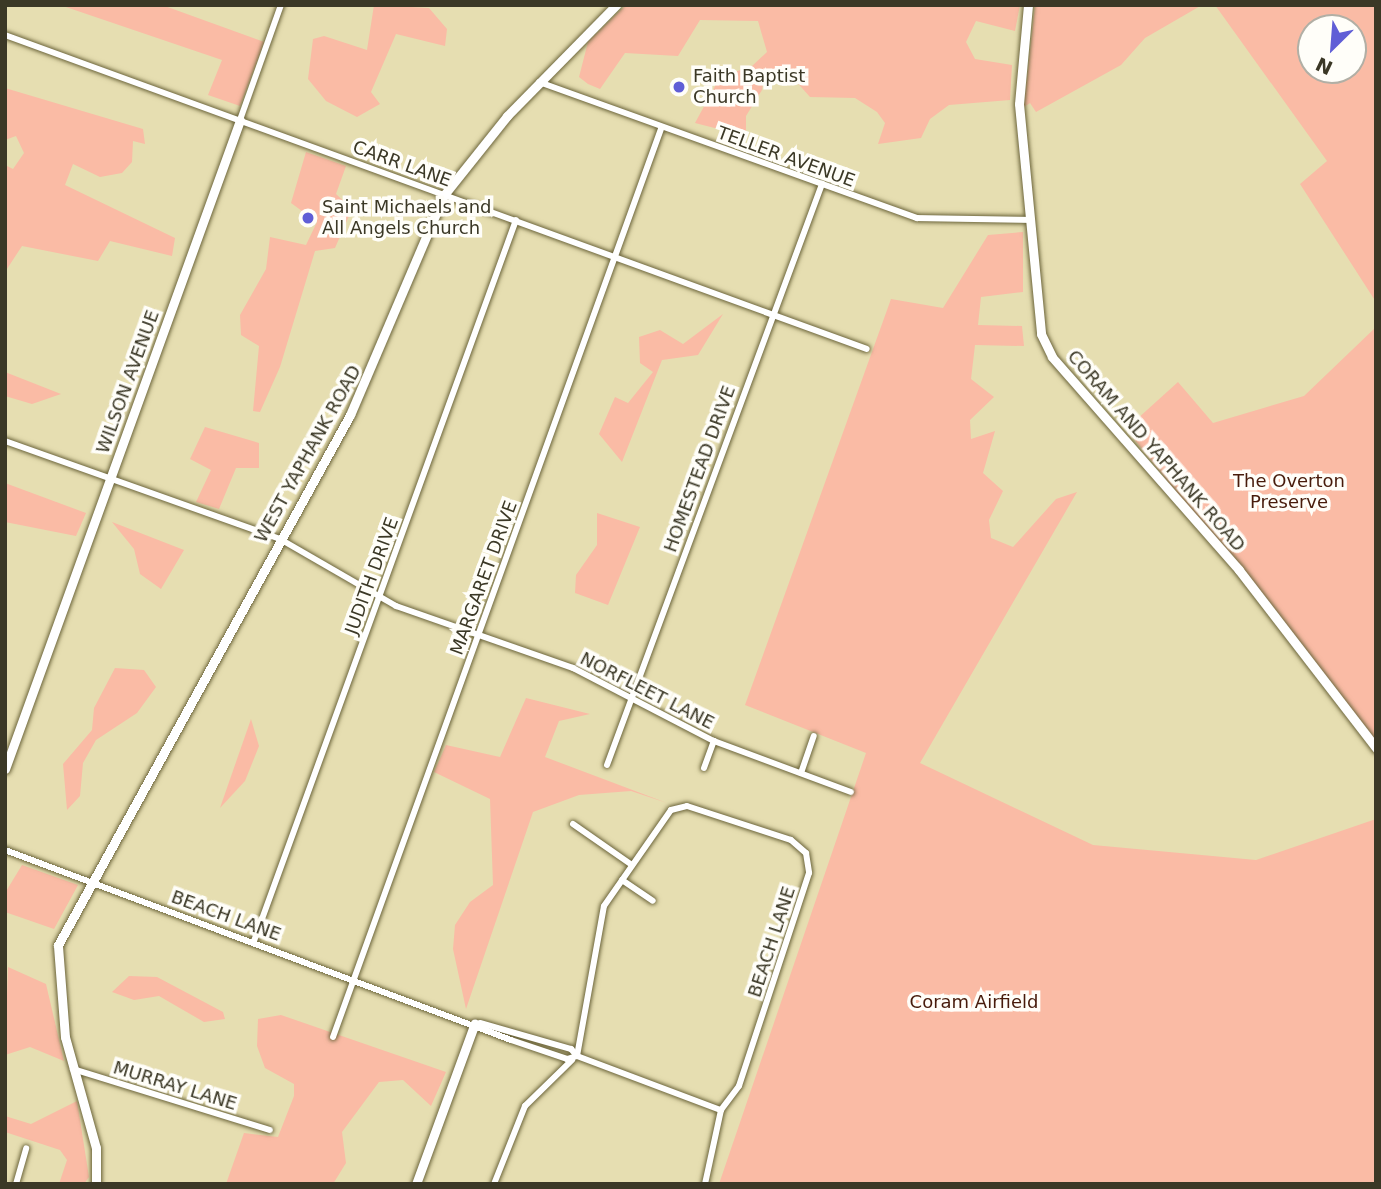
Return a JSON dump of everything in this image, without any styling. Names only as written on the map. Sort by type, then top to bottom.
[{"type":"street","name":"WILSON AVENUE","points":[[5,769],[281,5]]},
{"type":"street","name":"CORAM AND YAPHANK ROAD","points":[[1028,5],[1019,104],[1041,334],[1064,376],[1222,550],[1376,748]]},
{"type":"street","name":"WEST YAPHANK ROAD","points":[[73,1069],[58,945],[374,365],[412,259],[444,195],[539,82],[611,6]]},
{"type":"street","name":"CARR LANE","points":[[5,35],[867,349]]},
{"type":"street","name":"TELLER AVENUE","points":[[539,82],[661,129],[917,218],[1031,220]]},
{"type":"street","name":"MARGARET DRIVE","points":[[334,1037],[661,129]]},
{"type":"street","name":"HOMESTEAD DRIVE","points":[[607,765],[822,184]]},
{"type":"street","name":"JUDITH DRIVE","points":[[254,941],[516,220]]},
{"type":"street","name":"NORFLEET LANE","points":[[5,441],[280,539],[379,596],[634,697],[714,741],[851,792]]},
{"type":"street","points":[[801,773],[814,736]]},
{"type":"street","points":[[704,768],[714,741]]},
{"type":"street","name":"BEACH LANE","points":[[576,1056],[604,906],[671,810],[687,806],[791,841],[806,853],[809,873],[739,1086],[721,1110],[705,1184]]},
{"type":"street","points":[[573,824],[632,865]]},
{"type":"street","name":"BEACH LANE","points":[[5,850],[567,1059],[576,1056],[708,1099],[713,1111],[721,1110]]},
{"type":"street","points":[[622,880],[653,901]]},
{"type":"street","points":[[416,1184],[475,1023]]},
{"type":"street","points":[[494,1184],[525,1106],[576,1056]]},
{"type":"street","points":[[73,1069],[92,1130],[98,1182]]},
{"type":"street","name":"MURRAY LANE","points":[[73,1069],[270,1130]]},
{"type":"street","points":[[16,1184],[26,1147]]},
{"type":"green space","points":[[60,5],[162,5],[264,42],[240,106],[208,95],[222,60]]},
{"type":"green space","points":[[374,5],[429,8],[447,29],[445,46],[396,34],[371,92],[380,104],[357,117],[326,101],[308,79],[313,39],[324,36],[367,50]]},
{"type":"green space","points":[[626,5],[1020,5],[1015,31],[976,21],[966,42],[975,59],[1012,65],[1010,100],[949,105],[930,119],[921,138],[878,144],[885,123],[877,112],[855,98],[810,97],[794,79],[764,72],[762,90],[746,116],[746,136],[695,123],[720,77],[752,66],[767,52],[758,21],[700,20],[678,56],[625,53],[600,89],[579,77],[588,42]]},
{"type":"green space","points":[[1035,5],[1202,5],[1145,38],[1121,65],[1036,112],[1030,103],[1024,107]]},
{"type":"green space","points":[[1215,5],[1376,5],[1376,302],[1300,184],[1327,161]]},
{"type":"green space","points":[[5,88],[143,129],[145,144],[133,141],[132,162],[122,173],[100,177],[73,164],[65,185],[175,238],[172,256],[110,241],[98,261],[22,246],[5,272],[5,165],[13,169],[24,153],[16,136],[5,140]]},
{"type":"green space","points":[[306,152],[346,166],[336,194],[352,209],[335,248],[315,251],[280,367],[260,412],[253,411],[259,346],[241,335],[240,315],[266,269],[270,237],[306,245],[317,222],[291,203]]},
{"type":"green space","name":"Coram Airfield","points":[[1023,232],[1023,292],[981,297],[978,325],[1022,326],[1024,346],[975,345],[971,379],[994,397],[970,420],[971,439],[995,431],[983,473],[1003,491],[989,520],[991,538],[1013,547],[1056,499],[1077,492],[920,763],[1093,845],[1256,860],[1376,819],[1376,1184],[719,1184],[866,753],[745,705],[891,299],[943,308],[988,235]]},
{"type":"green space","points":[[723,314],[698,355],[662,360],[622,462],[599,434],[615,397],[628,403],[653,372],[640,363],[639,337],[660,330],[683,344]]},
{"type":"green space","name":"The Overton Preserve","points":[[1376,327],[1376,741],[1126,429],[1178,382],[1213,423],[1304,396]]},
{"type":"green space","points":[[5,372],[61,394],[32,404],[5,396]]},
{"type":"green space","points":[[205,427],[259,443],[259,468],[236,468],[219,509],[196,502],[211,470],[190,459]]},
{"type":"green space","points":[[5,483],[86,513],[76,536],[5,522]]},
{"type":"green space","points":[[597,513],[640,527],[608,605],[575,593],[576,575],[597,545]]},
{"type":"green space","points":[[112,522],[184,550],[161,589],[140,574],[134,549]]},
{"type":"green space","points":[[115,668],[144,670],[156,687],[137,713],[96,740],[83,763],[80,796],[67,810],[63,764],[92,730],[94,708]]},
{"type":"green space","points":[[526,698],[590,714],[559,721],[545,757],[667,803],[631,791],[579,795],[533,812],[466,1009],[453,949],[455,925],[470,902],[493,885],[490,799],[434,772],[446,745],[500,757]]},
{"type":"green space","points":[[251,719],[259,746],[245,781],[220,808]]},
{"type":"green space","points":[[22,865],[78,885],[54,929],[5,912],[5,893]]},
{"type":"green space","points":[[8,967],[46,984],[64,1061],[30,1047],[5,1055]]},
{"type":"green space","points":[[129,976],[157,977],[223,1012],[225,1019],[204,1022],[159,996],[134,1000],[112,992]]},
{"type":"green space","points":[[281,1015],[446,1072],[431,1106],[403,1080],[379,1082],[342,1132],[346,1163],[333,1184],[226,1184],[244,1133],[278,1137],[294,1096],[294,1084],[265,1068],[257,1046],[258,1019]]},
{"type":"green space","points":[[77,1101],[89,1177],[84,1184],[59,1184],[67,1160],[60,1150],[5,1132],[5,1116],[31,1124]]},
{"type":"place","name":"Faith Baptist Church","points":[[679,87]]},
{"type":"place","name":"Saint Michaels and All Angels Church","points":[[308,218]]}]
